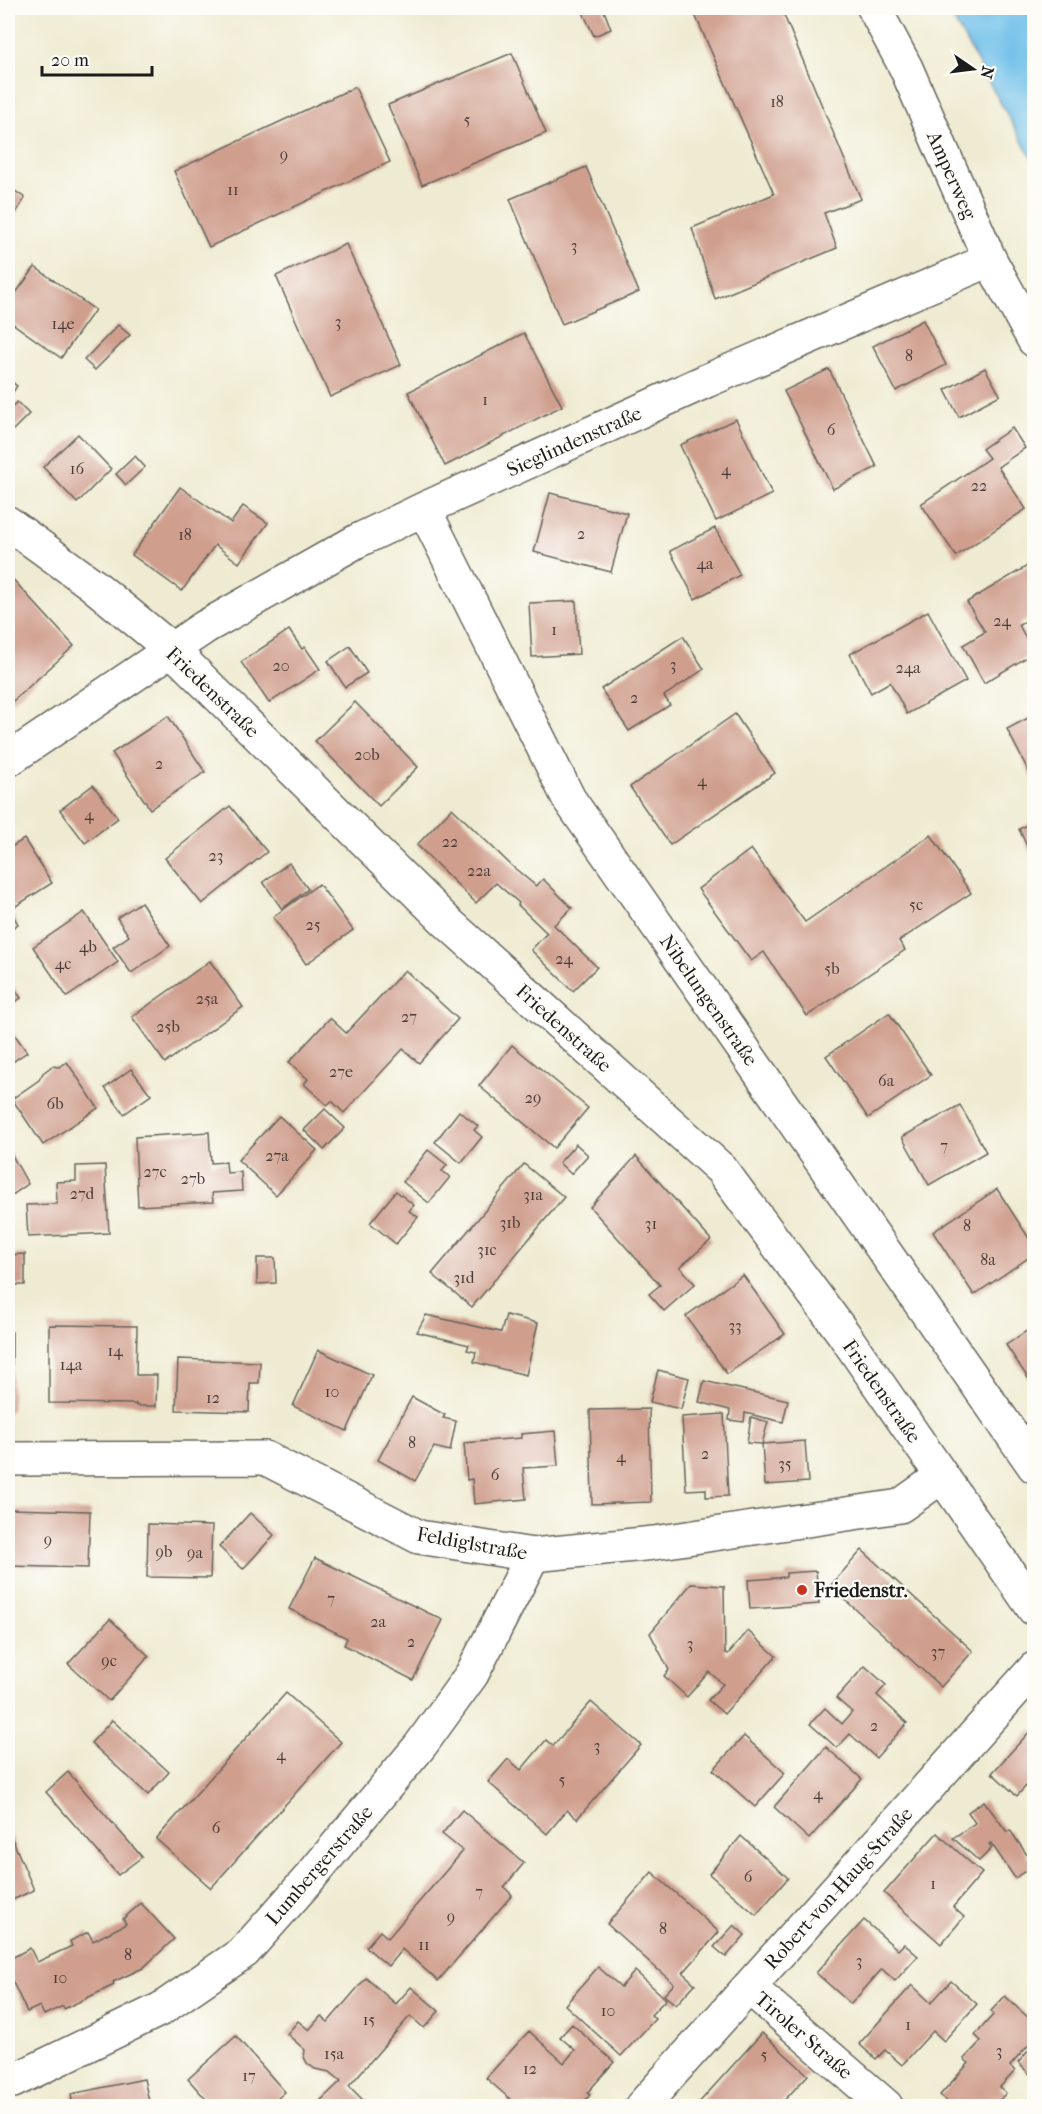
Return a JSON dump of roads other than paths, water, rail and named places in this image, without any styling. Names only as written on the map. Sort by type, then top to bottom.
[{"type":"street","name":"Amperweg","points":[[874,8],[906,68],[990,260],[1035,340]]},
{"type":"street","name":"Sieglindenstraße","points":[[8,760],[205,627],[357,541],[706,381],[990,260]]},
{"type":"street","name":"Nibelungenstraße","points":[[424,509],[569,799],[1035,1466]]},
{"type":"street","name":"Friedenstraße","points":[[8,523],[93,585],[171,649],[446,921],[721,1169],[843,1333],[941,1477],[1029,1588]]},
{"type":"street","name":"Feldiglstraße","points":[[8,1459],[265,1458],[419,1537],[533,1555],[654,1543],[900,1506],[941,1477]]},
{"type":"street","name":"Lumbergerstraße","points":[[15,2085],[161,2009],[244,1952],[426,1737],[471,1674],[533,1555]]},
{"type":"street","name":"Robert-von-Haug-Straße","points":[[642,2106],[1035,1669]]},
{"type":"street","name":"Tiroler Straße","points":[[749,1987],[886,2106]]},
{"type":"water","points":[[947,8],[1034,8],[1034,162]]},
{"type":"place","name":"Friedenstr.","points":[[802,1590]]}]
